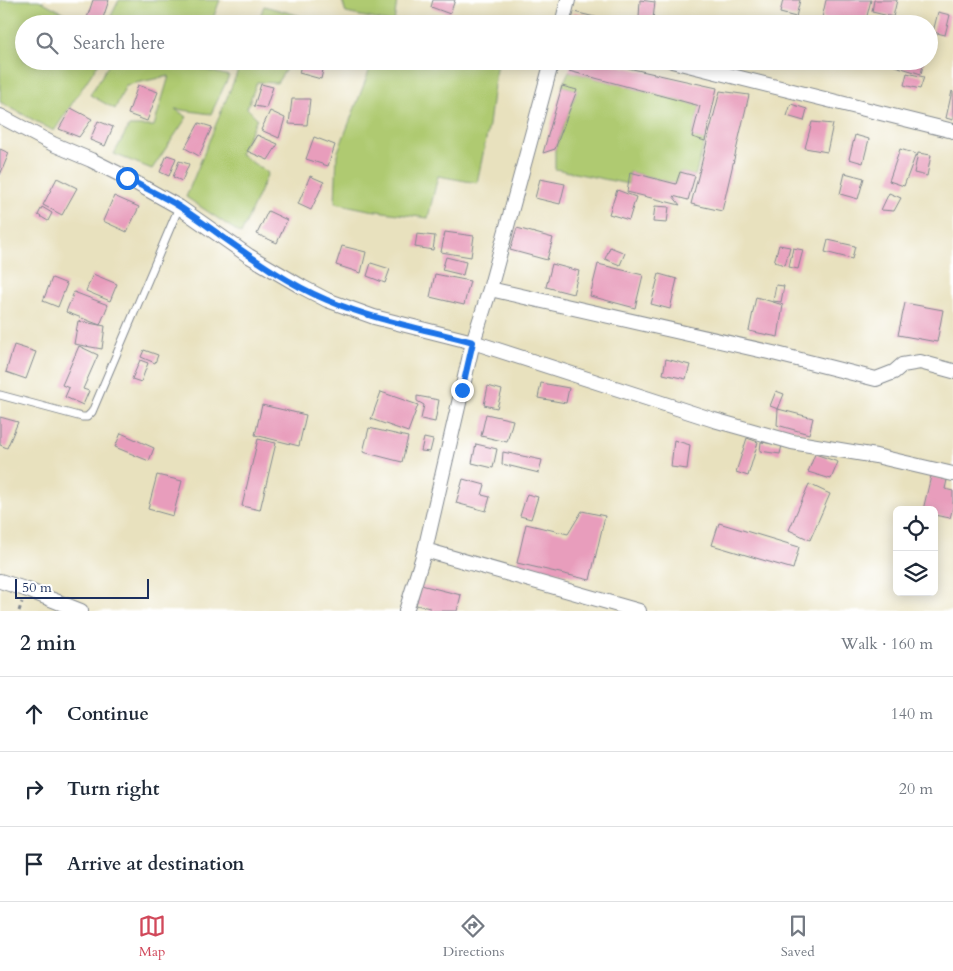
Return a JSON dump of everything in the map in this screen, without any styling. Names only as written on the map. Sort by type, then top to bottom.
[{"type":"street","points":[[564,15],[568,0]]},
{"type":"street","points":[[406,611],[425,550],[473,342],[490,289],[550,70]]},
{"type":"street","points":[[708,70],[953,131]]},
{"type":"street","points":[[0,116],[53,144],[92,160],[179,207],[249,256],[302,288],[327,300],[374,317],[473,342],[714,420],[792,442],[876,456],[953,474]]},
{"type":"street","points":[[490,289],[773,353],[876,379],[894,372],[902,365],[920,362],[953,371]]},
{"type":"street","points":[[425,550],[640,611]]},
{"type":"street","points":[[0,581],[25,588],[81,611]]},
{"type":"lane","points":[[0,395],[82,417],[87,417],[92,412],[179,207]]},
{"type":"green space","points":[[0,0],[39,0],[68,15],[15,15],[15,70],[94,70],[54,131],[0,102]]},
{"type":"green space","points":[[119,0],[220,0],[214,15],[112,15]]},
{"type":"green space","points":[[342,0],[397,0],[395,15],[356,15],[346,13]]},
{"type":"green space","points":[[264,6],[297,15],[260,15]]},
{"type":"green space","points":[[105,70],[206,70],[229,76],[211,114],[175,109],[187,117],[152,169],[114,154],[129,126],[154,126],[169,76],[126,85],[115,109],[90,95]]},
{"type":"green space","points":[[238,70],[285,70],[277,83],[257,82],[247,108],[257,118],[240,154],[268,173],[241,234],[186,197]]},
{"type":"green space","points":[[370,70],[496,70],[489,125],[477,183],[438,176],[428,218],[335,203],[337,154]]},
{"type":"green space","points":[[569,71],[700,106],[692,137],[705,141],[695,176],[680,172],[676,184],[630,172],[628,184],[555,169],[555,149],[577,90],[562,86]]},
{"type":"building","points":[[93,0],[109,0],[104,15],[88,15]]},
{"type":"building","points":[[433,0],[455,0],[450,14],[431,7]]},
{"type":"building","points":[[640,0],[655,2],[653,15],[639,15]]},
{"type":"building","points":[[783,0],[800,0],[796,15],[780,13]]},
{"type":"building","points":[[826,0],[871,0],[867,15],[823,15]]},
{"type":"building","points":[[874,0],[897,0],[893,15],[872,12]]},
{"type":"building","points":[[574,12],[587,15],[573,15]]},
{"type":"building","points":[[938,12],[950,15],[945,35],[938,33]]},
{"type":"building","points":[[300,70],[323,70],[321,79],[299,73]]},
{"type":"building","points":[[637,70],[717,88],[705,141],[692,137],[700,106],[569,71]]},
{"type":"building","points":[[908,70],[922,70],[921,74]]},
{"type":"building","points":[[907,73],[924,77],[920,89],[904,85]]},
{"type":"building","points":[[261,84],[273,87],[266,108],[254,106]]},
{"type":"building","points":[[138,85],[158,92],[147,121],[128,114]]},
{"type":"building","points":[[562,86],[577,90],[555,149],[543,153]]},
{"type":"building","points":[[720,91],[749,95],[722,211],[691,204]]},
{"type":"building","points":[[953,92],[953,120],[946,118]]},
{"type":"building","points":[[292,99],[310,99],[307,125],[289,124]]},
{"type":"building","points":[[791,104],[807,109],[804,121],[787,116]]},
{"type":"building","points":[[71,108],[92,119],[79,137],[59,129]]},
{"type":"building","points":[[270,111],[285,118],[279,138],[261,130]]},
{"type":"building","points":[[98,121],[113,127],[105,146],[90,140]]},
{"type":"building","points":[[812,122],[833,124],[827,152],[805,148]]},
{"type":"building","points":[[199,123],[212,127],[199,156],[185,148]]},
{"type":"building","points":[[257,135],[278,144],[268,160],[247,151]]},
{"type":"building","points":[[855,135],[869,139],[863,163],[849,159]]},
{"type":"building","points":[[314,137],[335,145],[328,166],[306,159]]},
{"type":"building","points":[[0,149],[9,153],[0,175]]},
{"type":"building","points":[[900,149],[916,154],[904,186],[889,181]]},
{"type":"building","points":[[918,153],[931,155],[927,176],[914,173]]},
{"type":"building","points":[[167,155],[176,158],[169,176],[160,172]]},
{"type":"building","points":[[179,161],[189,164],[182,181],[173,177]]},
{"type":"building","points":[[630,172],[676,184],[680,172],[695,176],[688,200],[673,196],[680,205],[627,192]]},
{"type":"building","points":[[845,173],[864,178],[858,199],[840,194]]},
{"type":"building","points":[[310,176],[324,182],[311,210],[298,204]]},
{"type":"building","points":[[57,178],[77,188],[62,215],[43,205]]},
{"type":"building","points":[[540,179],[565,184],[560,204],[535,198]]},
{"type":"building","points":[[617,190],[636,197],[629,220],[609,214]]},
{"type":"building","points":[[889,193],[901,198],[894,211],[881,210]]},
{"type":"building","points":[[114,196],[139,207],[127,232],[103,221]]},
{"type":"building","points":[[655,206],[669,207],[667,223],[653,222]]},
{"type":"building","points":[[42,207],[52,213],[48,221],[38,215]]},
{"type":"building","points":[[268,211],[287,220],[277,243],[257,234]]},
{"type":"building","points":[[517,228],[553,238],[547,260],[510,250]]},
{"type":"building","points":[[445,232],[474,236],[471,257],[441,252]]},
{"type":"building","points":[[417,234],[435,236],[433,250],[415,247]]},
{"type":"building","points":[[828,240],[855,246],[852,259],[825,252]]},
{"type":"building","points":[[779,245],[790,247],[785,265],[774,262]]},
{"type":"building","points":[[342,246],[366,252],[361,273],[336,265]]},
{"type":"building","points":[[610,247],[625,253],[620,265],[605,259]]},
{"type":"building","points":[[793,248],[803,250],[798,269],[789,267]]},
{"type":"building","points":[[446,257],[466,262],[463,275],[442,270]]},
{"type":"building","points":[[371,263],[390,269],[385,283],[367,276]]},
{"type":"building","points":[[552,264],[579,271],[573,294],[546,287]]},
{"type":"building","points":[[598,264],[643,275],[635,308],[590,296]]},
{"type":"building","points":[[93,274],[117,284],[110,301],[86,291]]},
{"type":"building","points":[[435,274],[470,281],[464,305],[430,297]]},
{"type":"building","points":[[659,274],[677,279],[670,309],[651,304]]},
{"type":"building","points":[[52,278],[67,284],[58,307],[43,301]]},
{"type":"building","points":[[776,285],[784,286],[781,302],[773,301]]},
{"type":"building","points":[[74,292],[108,305],[100,325],[66,312]]},
{"type":"building","points":[[756,297],[783,305],[778,337],[749,331]]},
{"type":"building","points":[[905,303],[943,310],[937,342],[898,335]]},
{"type":"building","points":[[78,321],[105,326],[102,349],[74,344]]},
{"type":"building","points":[[14,345],[36,352],[26,379],[6,372]]},
{"type":"building","points":[[79,346],[98,355],[83,389],[89,391],[83,405],[65,397],[69,388],[62,385]]},
{"type":"building","points":[[144,350],[158,355],[155,363],[141,357]]},
{"type":"building","points":[[666,359],[690,365],[686,379],[663,374]]},
{"type":"building","points":[[140,360],[148,363],[141,382],[132,379]]},
{"type":"building","points":[[541,383],[569,388],[566,403],[538,398]]},
{"type":"building","points":[[488,386],[502,390],[497,408],[484,405]]},
{"type":"building","points":[[776,391],[784,394],[778,409],[770,406]]},
{"type":"building","points":[[381,392],[418,405],[408,432],[371,419]]},
{"type":"building","points":[[417,396],[439,400],[435,422],[421,419],[424,405],[417,401]]},
{"type":"building","points":[[262,405],[306,415],[299,446],[255,435]]},
{"type":"building","points":[[778,409],[813,418],[809,434],[777,425]]},
{"type":"building","points":[[486,414],[513,420],[507,442],[481,436]]},
{"type":"building","points":[[0,417],[18,422],[7,448],[0,445]]},
{"type":"building","points":[[369,428],[408,437],[402,462],[363,452]]},
{"type":"building","points":[[121,433],[154,448],[149,461],[115,447]]},
{"type":"building","points":[[424,438],[433,440],[430,452],[421,451]]},
{"type":"building","points":[[747,438],[758,442],[748,476],[736,472]]},
{"type":"building","points":[[258,439],[276,443],[260,510],[242,506]]},
{"type":"building","points":[[674,440],[690,445],[687,469],[671,467]]},
{"type":"building","points":[[761,442],[782,445],[780,454],[760,451]]},
{"type":"building","points":[[476,444],[497,449],[493,468],[472,463]]},
{"type":"building","points":[[503,452],[542,460],[539,473],[502,464]]},
{"type":"building","points":[[815,454],[838,462],[831,479],[808,472]]},
{"type":"building","points":[[157,475],[182,481],[173,516],[148,509]]},
{"type":"building","points":[[931,476],[947,480],[945,489],[953,491],[953,507],[950,518],[938,516],[938,506],[924,506]]},
{"type":"building","points":[[463,479],[485,485],[482,495],[490,497],[486,511],[456,503]]},
{"type":"building","points":[[809,484],[830,494],[810,540],[789,530]]},
{"type":"building","points":[[527,494],[538,497],[531,519],[520,516]]},
{"type":"building","points":[[582,511],[605,516],[590,580],[517,563],[526,524],[568,534]]},
{"type":"building","points":[[719,523],[799,547],[793,569],[712,545]]},
{"type":"building","points":[[421,585],[461,595],[457,611],[429,611],[430,608],[416,605]]},
{"type":"route","points":[[127,178],[179,207],[249,256],[302,288],[327,300],[374,317],[473,342],[462,390]]}]
